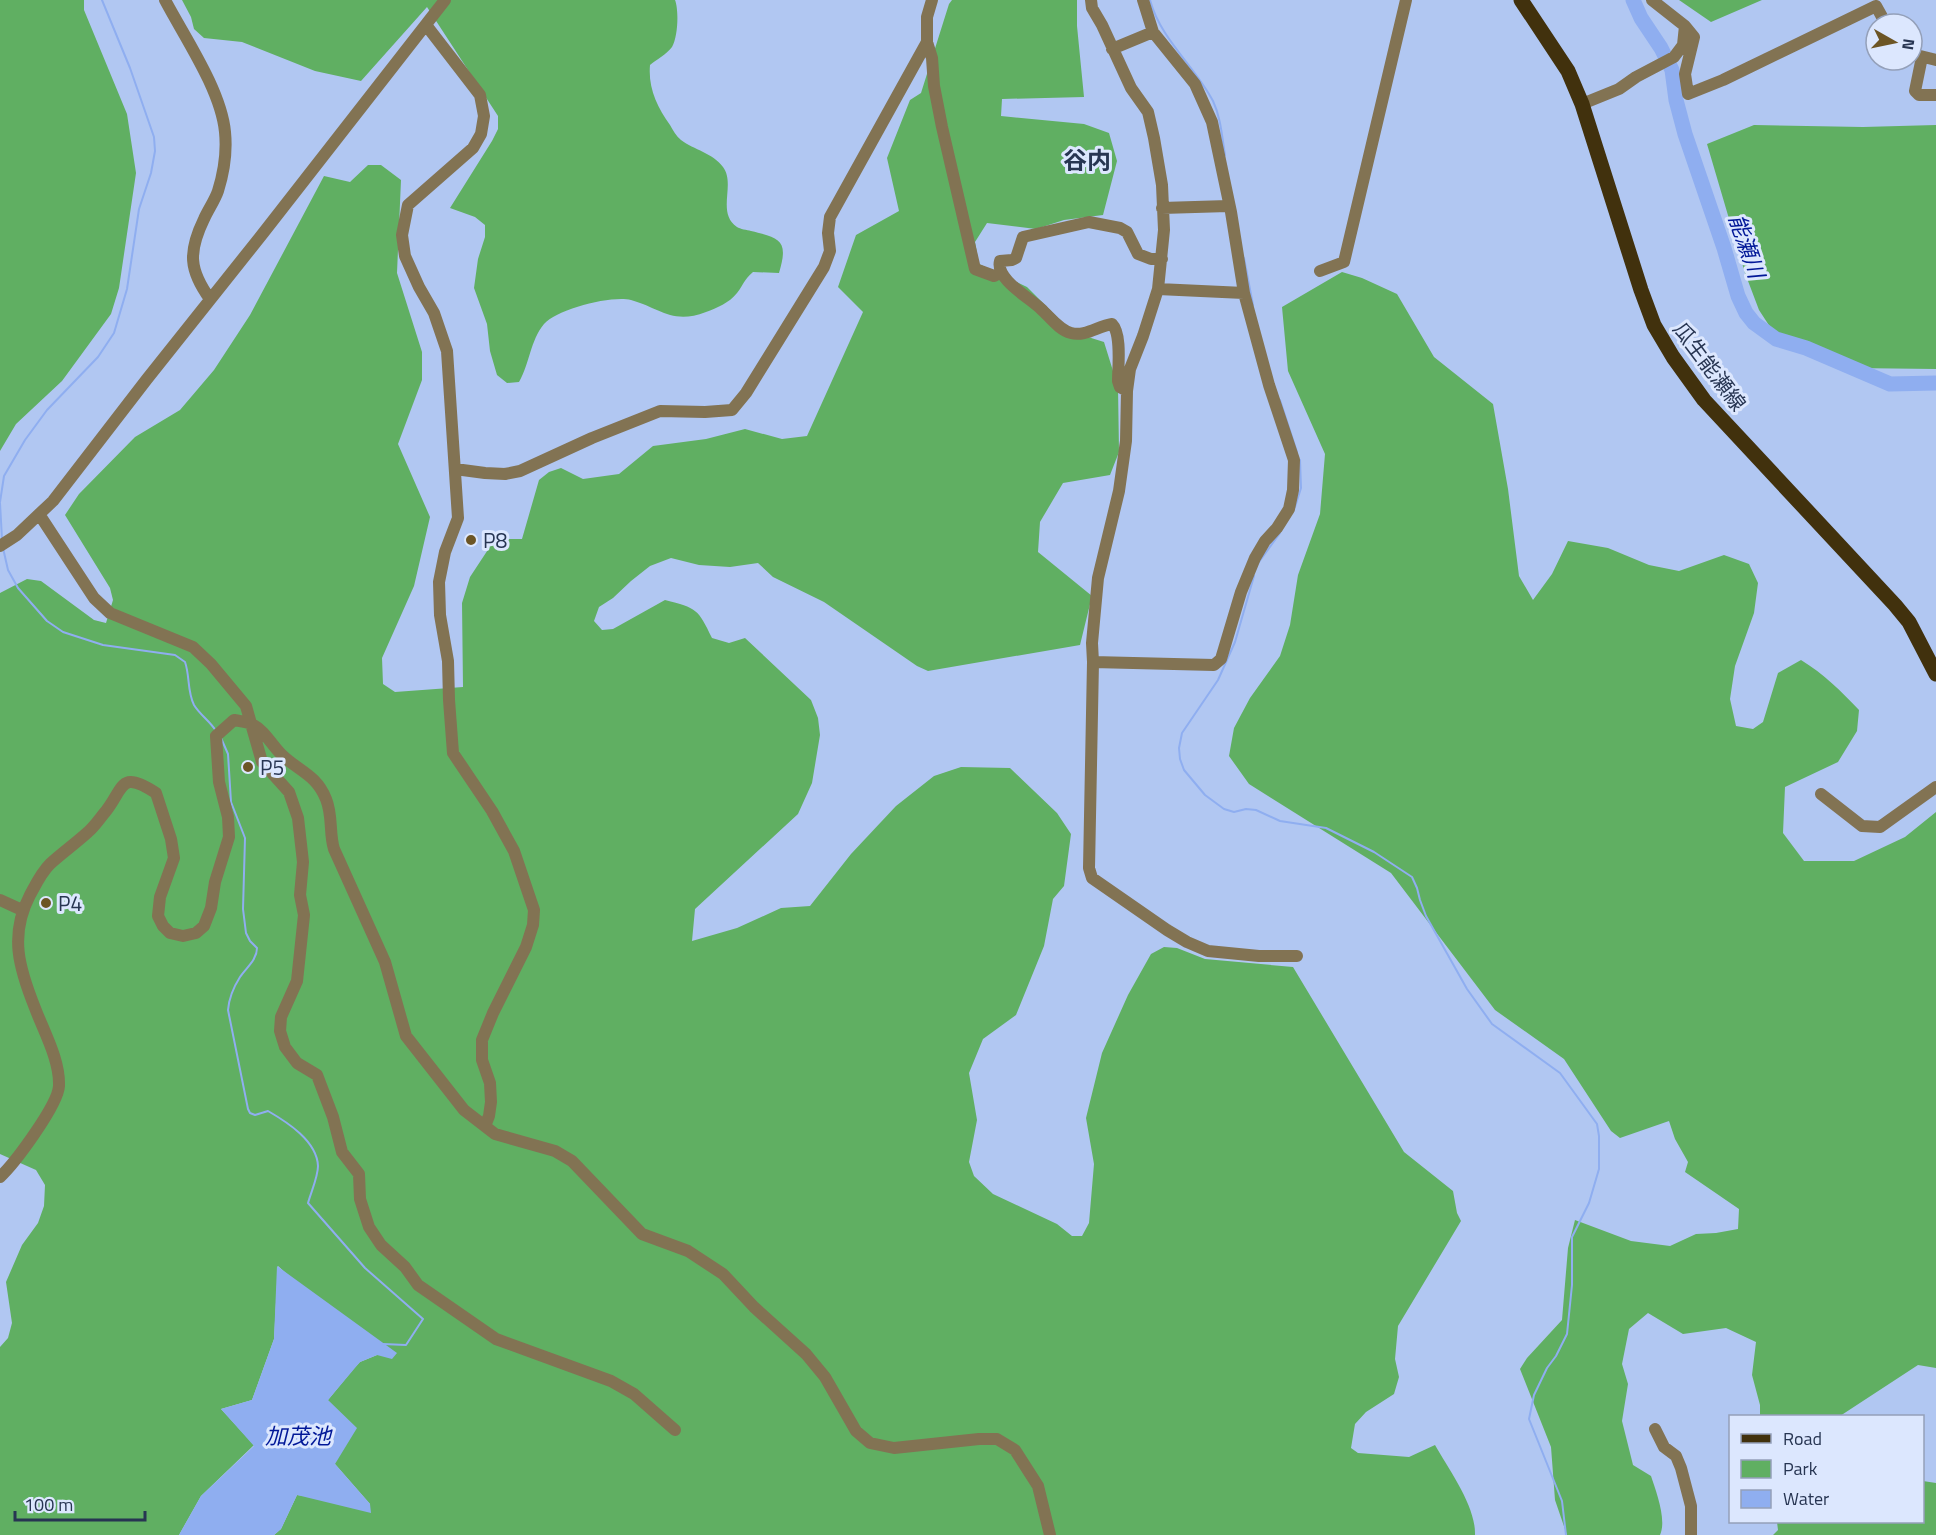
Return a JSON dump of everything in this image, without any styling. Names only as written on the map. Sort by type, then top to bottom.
[{"type":"main road","name":"瓜生能瀬線","points":[[1521,0],[1568,71],[1582,104],[1641,290],[1654,325],[1673,357],[1704,400],[1909,622],[1936,674]]},
{"type":"street","points":[[165,0],[219,100],[225,131],[225,160],[218,192],[202,222],[194,243],[192,258],[198,282],[210,299]]},
{"type":"street","points":[[932,0],[927,17],[927,42],[932,58],[934,86],[975,269],[994,276],[1001,272]]},
{"type":"street","points":[[1091,0],[1092,8],[1131,88],[1148,112],[1162,185],[1164,230],[1158,289],[1130,369],[1126,441],[1119,491],[1098,578],[1092,643],[1089,867],[1092,878],[1167,930],[1208,951],[1259,956],[1297,956]]},
{"type":"street","points":[[1093,662],[1214,666],[1221,659],[1241,592],[1255,558],[1289,509],[1293,490],[1294,460],[1269,385],[1244,293],[1212,122],[1195,84],[1153,32],[1143,0]]},
{"type":"street","points":[[1320,271],[1344,262],[1406,0]]},
{"type":"street","points":[[1652,0],[1685,26],[1694,37],[1684,74],[1688,94],[1723,80],[1881,3]]},
{"type":"street","points":[[0,546],[17,535],[53,501],[444,2]]},
{"type":"street","points":[[426,25],[480,95],[484,116],[481,134],[473,148],[408,206],[402,235],[405,256],[434,313],[447,351],[458,518],[445,552],[439,582],[440,615],[448,661],[453,753],[492,812],[514,851],[534,910],[534,925],[526,947],[482,1040],[482,1059],[490,1083],[491,1102],[485,1126]]},
{"type":"street","points":[[1582,104],[1619,89],[1636,77],[1674,57],[1683,45],[1685,26]]},
{"type":"street","points":[[1112,49],[1153,32]]},
{"type":"street","points":[[455,469],[505,474],[520,471],[592,438],[660,411],[732,410],[746,393],[824,267],[830,252],[828,233],[830,217],[927,42]]},
{"type":"street","points":[[1916,72],[1915,91],[1919,95],[1936,95]]},
{"type":"street","points":[[1162,208],[1228,206]]},
{"type":"street","points":[[1127,392],[1120,387],[1118,381],[1118,337],[1115,326],[1105,325],[1085,333],[1066,332],[1042,309],[1014,288],[998,265],[1000,261],[1016,258],[1023,237],[1089,222],[1120,228],[1127,232],[1138,254],[1162,260]]},
{"type":"street","points":[[1158,289],[1244,293]]},
{"type":"street","points":[[39,514],[94,598],[110,613],[193,647],[211,664],[246,706],[262,762],[289,792],[298,818],[303,862],[300,895],[304,915],[297,981],[281,1017],[280,1031],[285,1047],[297,1064],[317,1075],[333,1117],[342,1152],[359,1174],[362,1212],[381,1245],[405,1267],[418,1285],[496,1339],[612,1381],[634,1394],[675,1430]]},
{"type":"street","points":[[0,1177],[24,1149],[43,1121],[59,1088],[58,1071],[54,1058],[19,962],[17,937],[22,910],[41,874],[90,831],[108,808],[121,785],[128,782],[138,783],[156,793],[171,839],[174,858],[160,897],[158,916],[170,933],[183,936],[196,933],[204,926],[211,908],[215,882],[229,837],[228,817],[219,783],[216,736],[234,720],[251,724],[270,739],[282,754],[317,781],[327,800],[332,822],[331,837],[334,849],[385,962],[406,1036],[464,1110],[495,1134],[555,1151],[572,1161],[642,1234],[688,1251],[723,1274],[754,1307],[806,1354],[825,1377],[856,1431],[870,1443],[894,1448],[979,1438],[997,1439],[1015,1450],[1038,1486],[1050,1535]]},
{"type":"street","points":[[1821,794],[1862,826],[1880,827],[1936,787]]},
{"type":"street","points":[[0,900],[22,910]]},
{"type":"street","points":[[1655,1429],[1664,1447],[1676,1456],[1681,1468],[1691,1506],[1691,1535]]},
{"type":"green space","points":[[0,0],[84,0],[84,10],[127,114],[136,173],[119,288],[111,314],[62,381],[16,424],[0,451]]},
{"type":"green space","points":[[182,0],[675,0],[677,24],[674,43],[667,52],[650,65],[650,82],[654,97],[679,138],[714,158],[723,167],[728,182],[727,206],[731,221],[738,228],[769,236],[780,242],[783,254],[779,273],[753,272],[730,300],[694,316],[675,316],[641,303],[622,299],[599,301],[572,308],[544,324],[539,331],[519,382],[507,383],[497,375],[490,351],[487,324],[474,288],[478,259],[485,237],[485,225],[475,217],[450,208],[492,141],[498,129],[498,116],[427,7],[361,81],[315,71],[242,42],[204,38],[194,29],[191,17]]},
{"type":"green space","points":[[952,0],[1077,0],[1077,26],[1084,97],[1002,99],[1001,116],[1084,124],[1109,133],[1117,161],[1103,215],[1064,220],[1036,229],[987,223],[975,242],[979,264],[1027,287],[1072,332],[1104,342],[1118,387],[1119,452],[1110,475],[1063,483],[1040,522],[1038,552],[1092,596],[1080,645],[928,671],[917,666],[824,602],[773,577],[758,563],[730,567],[699,565],[671,558],[650,566],[599,607],[594,621],[602,630],[613,629],[665,600],[684,605],[699,615],[712,638],[729,643],[745,638],[811,700],[818,718],[820,735],[812,783],[798,814],[695,909],[692,941],[737,928],[781,908],[810,906],[851,854],[896,806],[934,776],[961,767],[1010,768],[1057,813],[1071,834],[1064,886],[1053,899],[1044,946],[1016,1015],[983,1039],[969,1073],[977,1120],[969,1162],[974,1176],[993,1194],[1057,1224],[1072,1236],[1082,1236],[1089,1223],[1094,1164],[1086,1118],[1102,1053],[1128,995],[1151,954],[1164,947],[1177,948],[1205,959],[1293,967],[1404,1152],[1453,1191],[1457,1213],[1461,1221],[1398,1326],[1395,1359],[1399,1377],[1394,1394],[1366,1412],[1355,1424],[1351,1448],[1358,1453],[1409,1457],[1435,1445],[1466,1500],[1471,1512],[1475,1535],[274,1535],[281,1529],[297,1495],[370,1504],[335,1464],[328,1400],[360,1362],[377,1355],[278,1266],[274,1339],[252,1400],[221,1409],[254,1445],[201,1496],[179,1535],[0,1535],[0,1347],[8,1338],[12,1323],[6,1282],[22,1245],[38,1223],[44,1206],[45,1185],[36,1170],[0,1154],[0,593],[27,579],[41,581],[94,620],[106,623],[113,600],[110,588],[65,515],[79,494],[135,437],[180,410],[214,370],[250,315],[324,176],[350,182],[368,165],[381,165],[401,180],[397,273],[422,352],[422,380],[398,444],[430,517],[414,586],[382,658],[383,684],[395,692],[463,687],[462,603],[470,577],[495,539],[522,539],[539,480],[549,472],[561,468],[583,479],[619,474],[653,446],[706,439],[745,429],[782,439],[807,436],[863,312],[838,287],[856,235],[899,211],[887,158],[910,100],[921,93]]},
{"type":"green space","points":[[1679,0],[1762,0],[1711,22]]},
{"type":"green space","points":[[1754,125],[1863,127],[1936,125],[1936,369],[1851,368],[1774,333],[1759,310],[1745,273],[1707,144]]},
{"type":"green space","points":[[1342,272],[1362,278],[1397,294],[1434,357],[1493,404],[1508,489],[1519,576],[1533,600],[1552,574],[1568,541],[1608,548],[1649,565],[1679,571],[1724,555],[1749,564],[1758,583],[1754,613],[1735,666],[1730,699],[1736,726],[1753,729],[1763,722],[1778,673],[1801,660],[1832,683],[1859,710],[1857,731],[1838,762],[1785,787],[1783,833],[1804,861],[1854,861],[1905,837],[1936,812],[1936,1368],[1918,1365],[1842,1415],[1760,1415],[1760,1405],[1752,1375],[1756,1342],[1726,1328],[1683,1334],[1648,1313],[1629,1329],[1622,1364],[1628,1384],[1622,1421],[1633,1465],[1651,1476],[1658,1497],[1662,1514],[1660,1535],[1567,1535],[1555,1500],[1551,1447],[1520,1369],[1527,1358],[1562,1320],[1568,1248],[1575,1220],[1631,1241],[1670,1246],[1696,1234],[1738,1229],[1739,1209],[1685,1172],[1688,1162],[1675,1139],[1669,1121],[1620,1138],[1611,1131],[1564,1059],[1495,1010],[1391,873],[1249,784],[1229,756],[1234,728],[1250,698],[1280,656],[1290,625],[1298,575],[1320,514],[1325,454],[1288,371],[1282,307]]},
{"type":"green space","points":[[1924,1481],[1936,1483],[1936,1535],[1773,1535],[1778,1530],[1777,1523],[1924,1523]]},
{"type":"water","name":"加茂池","points":[[277,1266],[397,1353],[392,1359],[377,1355],[360,1362],[328,1400],[357,1428],[335,1464],[370,1504],[371,1513],[297,1495],[281,1529],[274,1535],[179,1535],[201,1496],[254,1446],[221,1409],[252,1400],[274,1339]]},
{"type":"waterway","points":[[0,502],[4,476],[25,440],[47,410],[98,357],[114,333],[127,289],[139,209],[151,173],[155,151],[154,137],[130,68],[102,0]]},
{"type":"waterway","points":[[1150,0],[1162,28],[1216,107],[1225,155]]},
{"type":"waterway","name":"能瀬川","points":[[1633,0],[1672,70],[1676,100],[1685,134],[1738,296],[1746,313],[1754,323],[1776,339],[1806,348],[1890,384],[1936,383]]},
{"type":"waterway","points":[[1244,258],[1253,305]]},
{"type":"waterway","points":[[1280,400],[1297,452]]},
{"type":"waterway","points":[[1295,507],[1301,488],[1300,460]]},
{"type":"waterway","points":[[0,503],[2,539]]},
{"type":"waterway","points":[[1259,562],[1280,533]]},
{"type":"waterway","points":[[3,548],[8,570],[18,588],[47,621],[63,632],[103,645],[175,655],[185,662],[194,705],[216,731]]},
{"type":"waterway","points":[[1254,576],[1235,642],[1218,680],[1182,733],[1179,748],[1184,770],[1205,795],[1224,809],[1234,812],[1246,809],[1256,810],[1280,821],[1326,828],[1374,852],[1412,877],[1426,916],[1467,989],[1492,1024],[1560,1073],[1597,1124],[1599,1169],[1589,1203],[1572,1237],[1572,1285],[1567,1334],[1534,1395],[1529,1419],[1562,1501],[1566,1535]]},
{"type":"waterway","points":[[221,738],[228,754],[231,802],[245,838],[243,909],[246,933],[257,948],[253,960],[233,989],[228,1010],[248,1109],[255,1115],[268,1111],[300,1133],[307,1141],[318,1166],[308,1203],[365,1268],[423,1319],[406,1345],[383,1344]]},
{"type":"place","name":"P8","points":[[471,540]]},
{"type":"place","name":"P5","points":[[248,767]]},
{"type":"place","name":"P4","points":[[46,903]]},
{"type":"district","name":"谷内","points":[[1087,160]]}]
